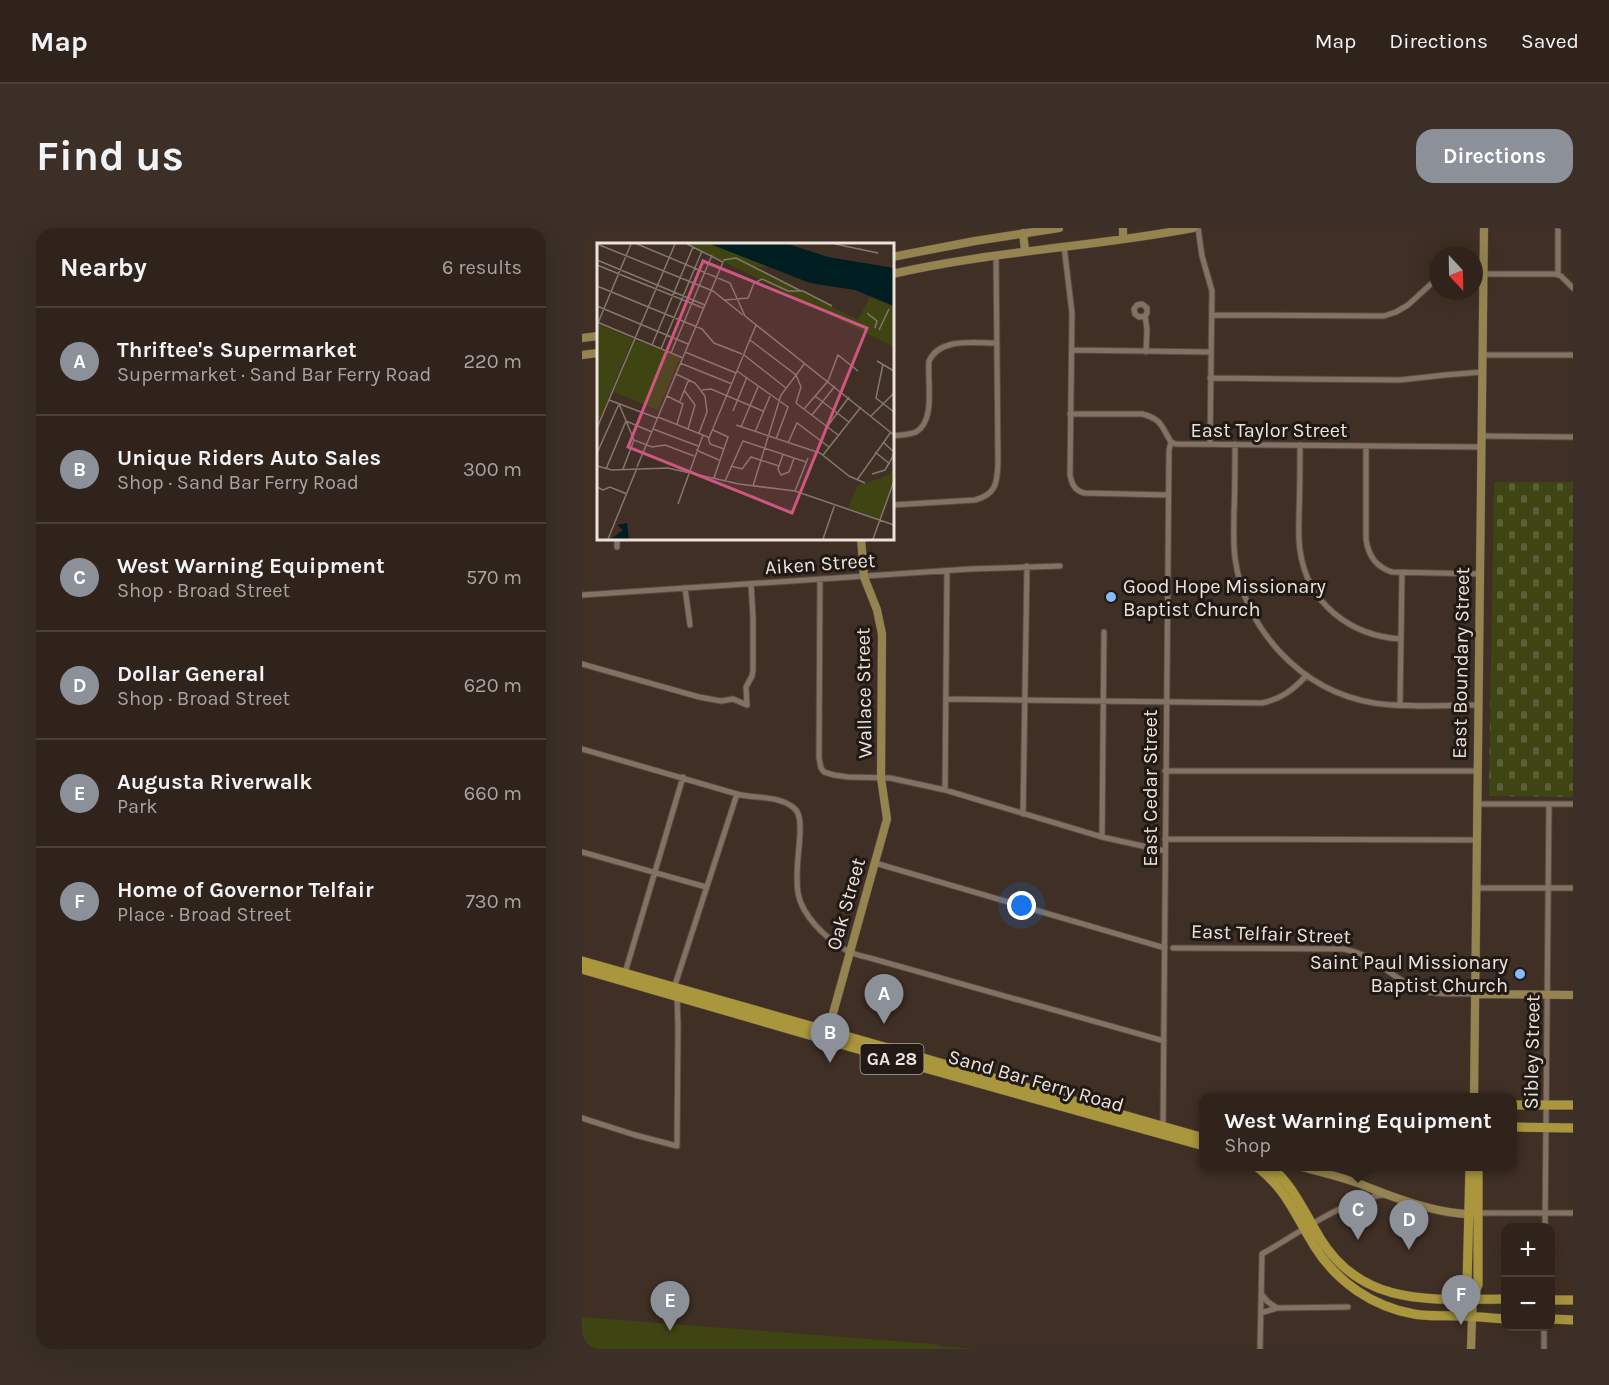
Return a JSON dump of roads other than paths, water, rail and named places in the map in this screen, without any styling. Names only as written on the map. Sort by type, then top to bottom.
[{"type":"main road","points":[[894,257],[1059,228]]},
{"type":"main road","points":[[1123,228],[1123,239]]},
{"type":"main road","points":[[894,274],[978,257],[1193,228]]},
{"type":"main road","name":"East Boundary Street","points":[[1474,1093],[1484,228]]},
{"type":"main road","points":[[1023,233],[1025,250]]},
{"type":"main road","points":[[975,241],[978,257]]},
{"type":"main road","points":[[582,338],[597,336]]},
{"type":"main road","points":[[582,355],[597,352]]},
{"type":"main road","name":"Wallace Street","points":[[861,540],[864,577],[877,610],[882,634],[881,778]]},
{"type":"main road","name":"Oak Street","points":[[827,1035],[887,819],[881,778]]},
{"type":"main road","name":"Sand Bar Ferry Road","points":[[582,962],[624,977],[1162,1131],[1199,1145]]},
{"type":"main road","name":"Sand Bar Ferry Road","points":[[582,969],[624,977]]},
{"type":"main road","name":"East Telfair Street","points":[[1475,994],[1573,995]]},
{"type":"main road","points":[[1517,1105],[1573,1106]]},
{"type":"main road","points":[[1517,1127],[1573,1128]]},
{"type":"main road","name":"Sand Bar Ferry Road","points":[[1162,1131],[1199,1137]]},
{"type":"main road","points":[[1261,1171],[1277,1184],[1338,1261],[1372,1285],[1390,1294],[1427,1300],[1501,1299]]},
{"type":"main road","points":[[1274,1171],[1290,1187],[1309,1227],[1315,1247],[1346,1283],[1380,1304],[1414,1314],[1501,1319]]},
{"type":"main road","points":[[1313,1171],[1369,1187],[1385,1195],[1452,1213],[1473,1214]]},
{"type":"main road","points":[[1470,1171],[1478,1285],[1472,1300],[1471,1349]]},
{"type":"main road","points":[[1473,1214],[1478,1171]]},
{"type":"main road","points":[[1555,1300],[1573,1300]]},
{"type":"main road","points":[[1555,1319],[1573,1320]]},
{"type":"street","points":[[1198,228],[1202,256],[1212,291],[1210,444]]},
{"type":"street","points":[[1558,228],[1558,275]]},
{"type":"street","points":[[1064,246],[1072,309],[1070,414],[1072,482],[1076,489],[1084,493],[1168,495]]},
{"type":"street","points":[[894,506],[975,500],[992,491],[997,481],[996,255]]},
{"type":"street","points":[[1484,274],[1549,273],[1558,275],[1573,288]]},
{"type":"street","points":[[1212,315],[1384,316],[1403,309],[1429,286]]},
{"type":"street","points":[[1144,316],[1147,329],[1146,352]]},
{"type":"street","points":[[894,436],[913,433],[926,423],[929,362],[938,350],[944,346],[959,343],[997,343]]},
{"type":"street","points":[[1072,350],[1211,352]]},
{"type":"street","points":[[1483,355],[1573,355]]},
{"type":"street","points":[[1210,378],[1400,380],[1483,372]]},
{"type":"street","name":"East Taylor Street","points":[[1070,414],[1152,416],[1162,424],[1171,442],[1176,444],[1482,447]]},
{"type":"street","points":[[1482,436],[1573,437]]},
{"type":"street","name":"East Cedar Street","points":[[1162,1131],[1168,450],[1171,442]]},
{"type":"street","points":[[1235,444],[1234,538],[1240,582],[1251,612],[1280,652],[1306,676],[1358,699],[1375,703],[1479,705]]},
{"type":"street","points":[[1300,445],[1300,551],[1312,586],[1322,601],[1350,625],[1381,637],[1401,639]]},
{"type":"street","points":[[1366,446],[1365,531],[1367,546],[1373,559],[1381,567],[1392,572],[1480,574]]},
{"type":"street","points":[[617,540],[617,547]]},
{"type":"street","points":[[1023,814],[1027,566]]},
{"type":"street","name":"Aiken Street","points":[[582,595],[946,570],[1060,566]]},
{"type":"street","points":[[945,790],[946,570]]},
{"type":"street","points":[[1400,704],[1402,573]]},
{"type":"street","points":[[820,579],[819,762],[822,770],[839,777],[895,779],[945,790],[1102,837],[1165,851]]},
{"type":"street","points":[[582,664],[699,697],[721,701],[733,699],[747,705],[746,687],[753,670],[751,584]]},
{"type":"street","points":[[685,588],[690,625]]},
{"type":"street","points":[[1102,837],[1104,632]]},
{"type":"street","points":[[946,699],[1262,703],[1278,699],[1306,676]]},
{"type":"street","points":[[582,750],[737,794],[781,801],[793,807],[797,812],[800,827],[799,898],[813,922],[837,945],[850,952],[1164,1041]]},
{"type":"street","points":[[1165,771],[1477,771]]},
{"type":"street","points":[[624,977],[683,777]]},
{"type":"street","points":[[582,1119],[677,1146],[676,992],[706,887],[737,794]]},
{"type":"street","points":[[1478,804],[1573,804]]},
{"type":"street","name":"Sibley Street","points":[[1545,1223],[1549,804]]},
{"type":"street","points":[[1165,839],[1477,840]]},
{"type":"street","points":[[582,852],[706,887]]},
{"type":"street","points":[[875,863],[1165,948]]},
{"type":"street","points":[[1476,888],[1573,888]]},
{"type":"street","name":"East Telfair Street","points":[[1173,948],[1343,949],[1358,952],[1372,959],[1421,990],[1475,994]]},
{"type":"street","points":[[1260,1349],[1262,1254],[1360,1200],[1385,1195]]},
{"type":"street","points":[[1473,1214],[1573,1213]]},
{"type":"street","points":[[1261,1294],[1277,1308]]},
{"type":"street","points":[[1261,1313],[1277,1308],[1348,1307]]},
{"type":"street","points":[[1544,1331],[1544,1349]]},
{"type":"place","name":"Good Hope Missionary Baptist Church","points":[[1111,597]]},
{"type":"place","name":"Saint Paul Missionary Baptist Church","points":[[1520,974]]},
{"type":"place","name":"Thriftee's Supermarket","points":[[884,1024]]},
{"type":"place","name":"Unique Riders Auto Sales","points":[[830,1063]]},
{"type":"place","name":"West Warning Equipment","points":[[1358,1240]]},
{"type":"place","name":"Dollar General","points":[[1409,1250]]},
{"type":"place","name":"Home of Governor Telfair","points":[[1461,1325]]},
{"type":"place","name":"Augusta Riverwalk","points":[[670,1331]]}]
